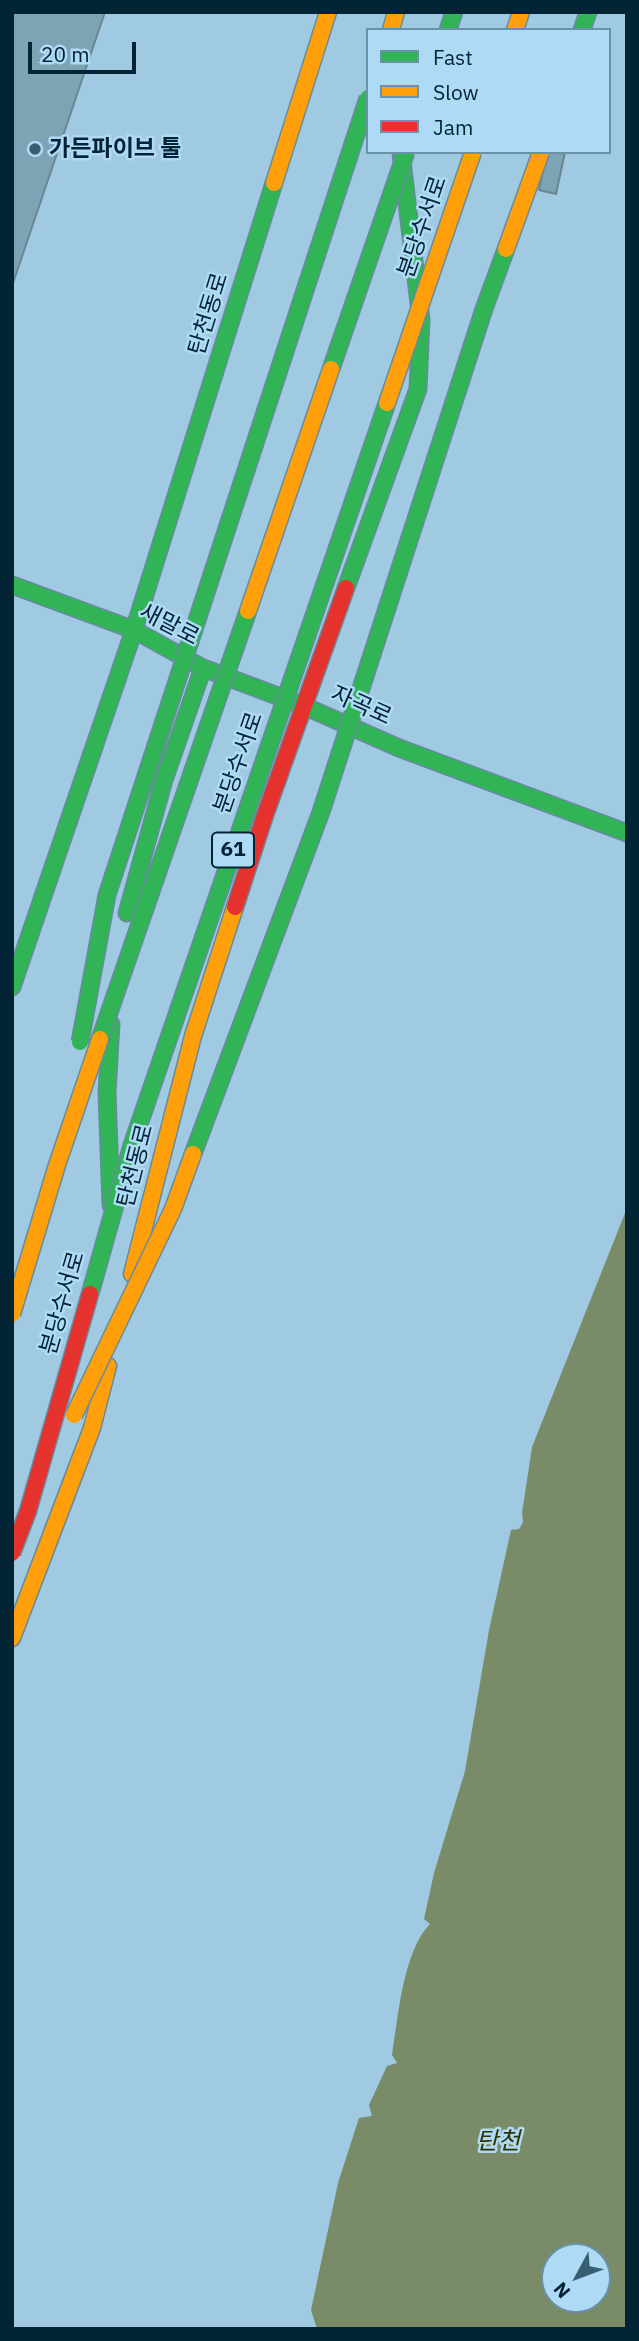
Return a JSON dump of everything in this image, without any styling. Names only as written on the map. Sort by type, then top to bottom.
[{"type":"main road","name":"탄천동로","points":[[12,987],[134,630],[328,12]]},
{"type":"main road","points":[[57,1166],[107,895],[366,104]]},
{"type":"main road","name":"분당수서로","points":[[12,1314],[57,1166],[402,154]]},
{"type":"main road","name":"탄천동로","points":[[12,1638],[92,1428],[193,1036],[261,828],[418,389],[421,320],[403,154]]},
{"type":"main road","name":"분당수서로","points":[[12,1553],[28,1511],[132,1145],[472,154]]},
{"type":"main road","points":[[28,1511],[178,1196],[321,811],[484,309],[540,154]]},
{"type":"main road","name":"새말로","points":[[12,585],[134,630],[203,668],[304,706]]},
{"type":"main road","points":[[107,1292],[113,1238],[107,1093],[116,951],[164,780],[203,668]]},
{"type":"main road","name":"자곡로","points":[[304,706],[399,748],[627,833]]},
{"type":"main road","points":[[92,1428],[104,1319]]},
{"type":"water","name":"탄천","points":[[627,1208],[627,2329],[317,2329],[311,2310],[338,2183],[359,2118],[372,2116],[369,2105],[387,2066],[397,2063],[392,2055],[403,1986],[414,1951],[430,1924],[424,1919],[434,1873],[465,1771],[489,1630],[511,1530],[519,1529],[523,1522],[532,1447]]},
{"type":"building","name":"가든파이브 툴","points":[[12,12],[105,12],[12,286]]},
{"type":"building","points":[[547,154],[565,154],[556,194],[539,190]]},
{"type":"traffic: fast","points":[[449,28],[454,12]]},
{"type":"traffic: fast","points":[[583,28],[588,12]]},
{"type":"traffic: fast","points":[[80,1042],[107,895],[366,104]]},
{"type":"traffic: fast","points":[[346,588],[418,389],[421,320],[401,154]]},
{"type":"traffic: fast","points":[[331,369],[405,154]]},
{"type":"traffic: fast","points":[[12,987],[134,630],[274,183]]},
{"type":"traffic: fast","points":[[193,1154],[321,812],[484,309],[506,249]]},
{"type":"traffic: fast","points":[[90,1294],[132,1145],[387,403]]},
{"type":"traffic: fast","points":[[12,585],[134,630],[203,668],[304,706],[399,748],[627,833]]},
{"type":"traffic: fast","points":[[100,1039],[248,611]]},
{"type":"traffic: fast","points":[[127,913],[164,780],[203,668]]},
{"type":"traffic: fast","points":[[111,1024],[107,1093],[111,1205]]},
{"type":"traffic: slow","points":[[274,183],[328,12]]},
{"type":"traffic: slow","points":[[392,28],[396,12]]},
{"type":"traffic: slow","points":[[516,28],[521,12]]},
{"type":"traffic: slow","points":[[387,403],[472,154]]},
{"type":"traffic: slow","points":[[506,249],[540,154]]},
{"type":"traffic: slow","points":[[248,611],[331,369]]},
{"type":"traffic: slow","points":[[132,1274],[193,1036],[235,907]]},
{"type":"traffic: slow","points":[[12,1314],[57,1165],[100,1039]]},
{"type":"traffic: slow","points":[[74,1415],[173,1209],[193,1154]]},
{"type":"traffic: slow","points":[[12,1638],[92,1428],[108,1366]]},
{"type":"traffic: jam","points":[[235,907],[346,588]]},
{"type":"traffic: jam","points":[[12,1553],[28,1511],[90,1294]]},
{"type":"place","name":"가든파이브 툴","points":[[35,149]]}]
